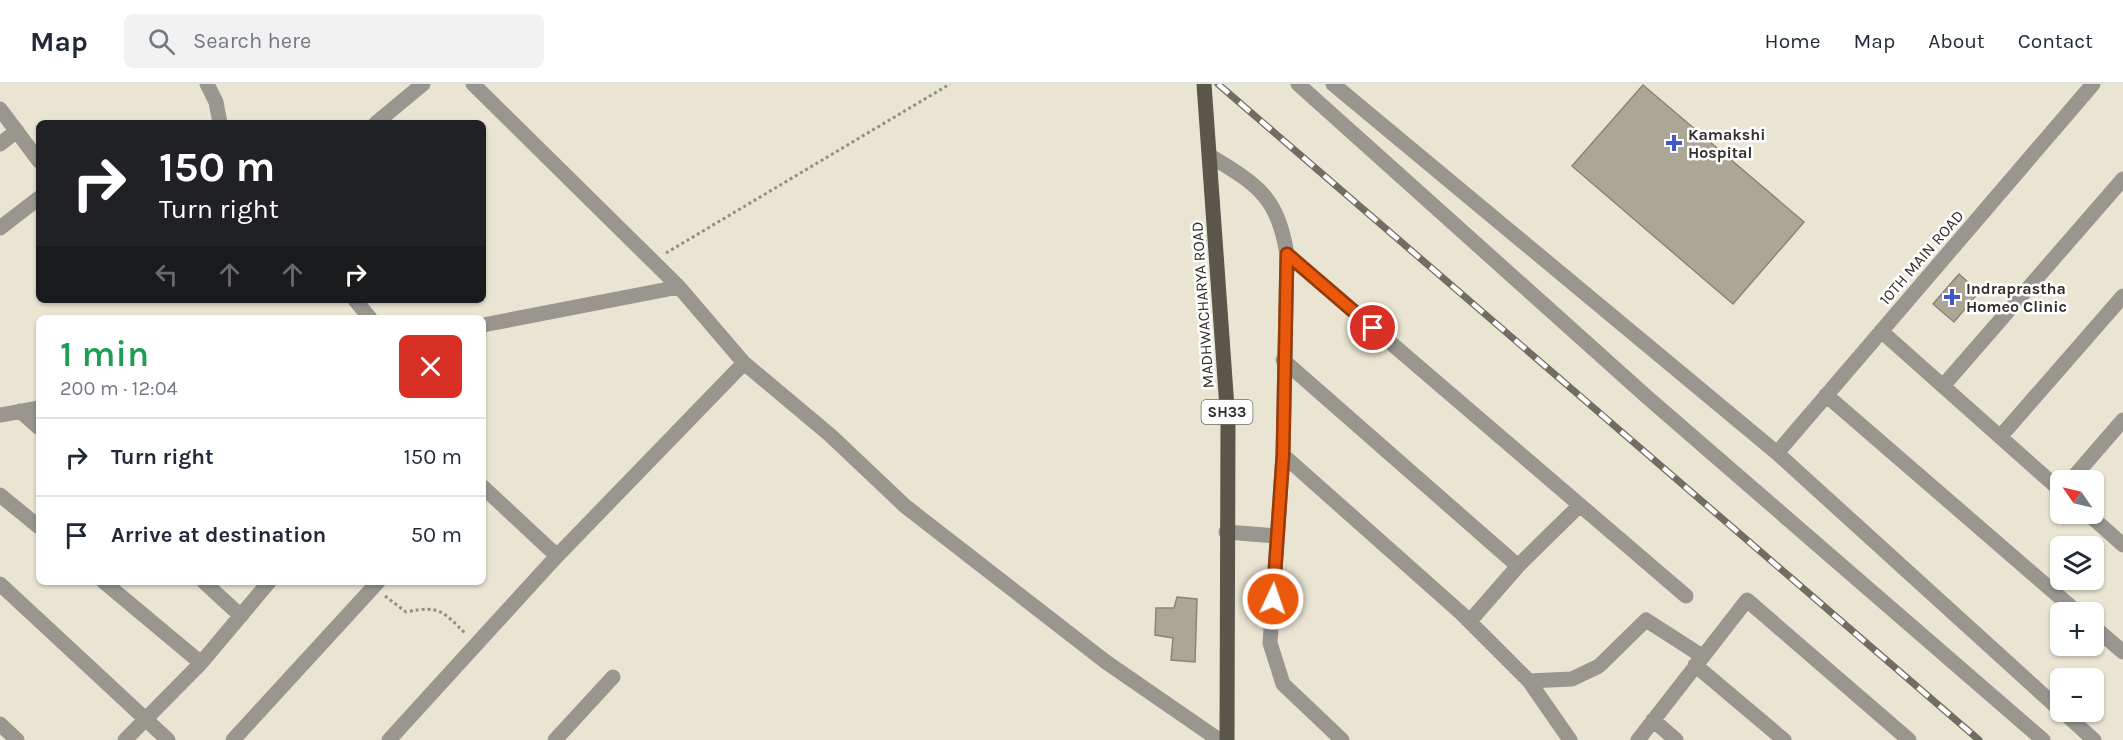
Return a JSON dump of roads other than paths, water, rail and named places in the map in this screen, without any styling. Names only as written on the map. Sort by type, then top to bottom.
[{"type":"main road","name":"MADHWACHARYA ROAD","points":[[1204,84],[1228,422],[1227,740]]},
{"type":"street","points":[[207,84],[216,102],[219,120]]},
{"type":"street","points":[[380,120],[423,84]]},
{"type":"street","points":[[473,84],[678,287],[744,363],[830,435],[904,506],[1106,662],[1219,740]]},
{"type":"street","points":[[1298,84],[1326,112],[1647,397],[2043,740]]},
{"type":"street","points":[[1333,84],[1777,453],[2050,701]]},
{"type":"street","name":"10TH MAIN ROAD","points":[[1777,453],[2092,84]]},
{"type":"street","points":[[0,109],[36,157]]},
{"type":"street","points":[[0,144],[17,131]]},
{"type":"street","points":[[1210,156],[1242,175],[1268,197],[1282,223],[1287,254],[1283,360],[1283,455],[1270,643],[1283,684],[1342,740]]},
{"type":"street","points":[[1943,386],[2123,179]]},
{"type":"street","points":[[0,228],[36,200]]},
{"type":"street","points":[[1287,254],[1686,596]]},
{"type":"street","points":[[486,324],[678,287]]},
{"type":"street","points":[[2000,437],[2123,296]]},
{"type":"street","points":[[358,303],[368,315]]},
{"type":"street","points":[[1881,331],[2050,481]]},
{"type":"street","points":[[1283,360],[1518,566]]},
{"type":"street","points":[[389,740],[557,556],[744,363]]},
{"type":"street","points":[[1826,395],[2065,602]]},
{"type":"street","points":[[0,415],[36,408]]},
{"type":"street","points":[[20,411],[36,425]]},
{"type":"street","points":[[2080,470],[2123,420]]},
{"type":"street","points":[[1283,455],[1470,621],[1518,566],[1580,505]]},
{"type":"street","points":[[486,490],[557,556]]},
{"type":"street","points":[[0,495],[36,525]]},
{"type":"street","points":[[2099,524],[2123,545]]},
{"type":"street","points":[[1226,532],[1277,536]]},
{"type":"street","points":[[0,584],[168,740]]},
{"type":"street","points":[[108,585],[201,663]]},
{"type":"street","points":[[207,585],[241,616]]},
{"type":"street","points":[[125,740],[201,663],[267,585]]},
{"type":"street","points":[[233,740],[375,585]]},
{"type":"street","points":[[1638,740],[1747,600],[1909,740]]},
{"type":"street","points":[[1462,614],[1529,681],[1570,740]]},
{"type":"street","points":[[1529,681],[1572,679],[1599,666],[1646,620],[1699,661],[1784,740]]},
{"type":"street","points":[[2104,635],[2123,651]]},
{"type":"street","points":[[555,740],[613,677]]},
{"type":"street","points":[[1653,720],[1676,740]]},
{"type":"street","points":[[2074,722],[2094,740]]},
{"type":"street","points":[[0,724],[17,740]]},
{"type":"railway","points":[[1218,84],[1979,740]]},
{"type":"place","name":"Kamakshi Hospital","points":[[1674,143]]},
{"type":"place","name":"Indraprastha Homeo Clinic","points":[[1952,297]]}]
